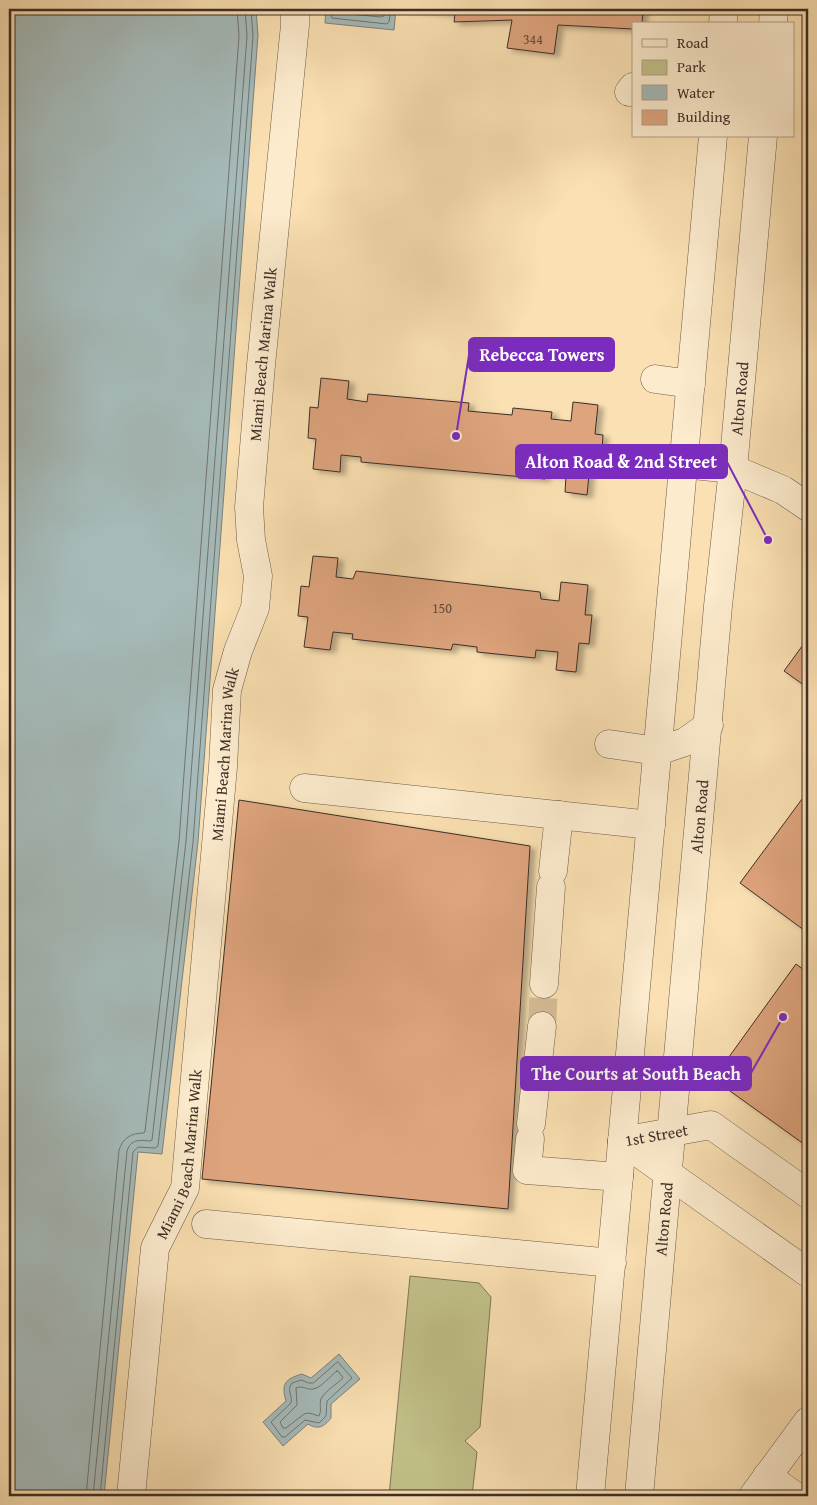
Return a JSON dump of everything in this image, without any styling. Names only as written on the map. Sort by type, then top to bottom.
[{"type":"street","name":"Miami Beach Marina Walk","points":[[131,1496],[155,1248],[185,1188],[223,767],[227,690],[238,651],[255,608],[258,576],[251,540],[248,507],[295,25],[295,9]]},
{"type":"street","points":[[723,22],[724,9]]},
{"type":"street","points":[[773,22],[774,9]]},
{"type":"street","points":[[590,1496],[712,138]]},
{"type":"street","name":"Alton Road","points":[[639,1496],[718,606],[734,469],[763,138]]},
{"type":"street","points":[[655,379],[691,384]]},
{"type":"street","points":[[683,464],[734,469],[783,490],[808,507]]},
{"type":"street","points":[[609,744],[658,751],[685,742],[708,725]]},
{"type":"street","points":[[304,788],[651,825]]},
{"type":"street","points":[[544,984],[558,815]]},
{"type":"street","points":[[542,1026],[526,1170],[619,1177]]},
{"type":"street","name":"1st Street","points":[[622,1141],[711,1125],[808,1194]]},
{"type":"street","name":"1st Street","points":[[622,1141],[808,1273]]},
{"type":"street","points":[[206,1224],[612,1263]]},
{"type":"street","points":[[795,1496],[760,1486],[808,1421]]},
{"type":"green space","points":[[410,1276],[479,1283],[491,1297],[480,1427],[465,1441],[477,1452],[472,1496],[389,1496]]},
{"type":"water","points":[[9,9],[256,9],[258,35],[198,842],[162,1154],[138,1152],[104,1496],[9,1496]]},
{"type":"water","points":[[326,9],[396,9],[394,30],[325,23]]},
{"type":"water","points":[[339,1354],[360,1379],[331,1404],[331,1418],[326,1424],[318,1427],[308,1424],[283,1446],[263,1422],[286,1401],[284,1386],[288,1380],[302,1374],[311,1378]]},
{"type":"building","points":[[401,9],[643,9],[642,22],[632,22],[632,29],[558,25],[554,54],[507,48],[512,20],[454,22],[455,14]]},
{"type":"building","points":[[321,378],[349,381],[347,399],[367,402],[368,394],[469,403],[468,411],[512,415],[513,408],[552,412],[551,419],[571,421],[573,402],[598,405],[595,434],[603,435],[601,465],[590,464],[587,495],[565,492],[566,476],[545,473],[545,479],[361,462],[361,457],[341,455],[340,472],[313,469],[316,439],[308,438],[310,407],[318,408]]},
{"type":"building","points":[[313,556],[338,558],[336,577],[353,579],[356,571],[540,592],[541,599],[559,601],[561,582],[588,585],[585,615],[592,615],[589,644],[579,643],[576,672],[556,670],[558,652],[536,650],[535,658],[477,652],[477,647],[453,644],[451,650],[352,639],[353,634],[333,632],[330,650],[304,647],[308,617],[298,616],[301,586],[309,587]]},
{"type":"building","points":[[808,638],[808,688],[784,671]]},
{"type":"building","points":[[808,791],[808,933],[740,883]]},
{"type":"building","points":[[239,800],[530,846],[508,1209],[202,1179]]},
{"type":"building","points":[[796,964],[808,973],[808,1147],[730,1091],[724,1084],[722,1076],[726,1061]]},
{"type":"tunnel","points":[[542,1026],[544,984]]},
{"type":"place","name":"Rebecca Towers","points":[[456,436]]},
{"type":"place","name":"Alton Road & 2nd Street","points":[[768,540]]},
{"type":"place","name":"The Courts at South Beach","points":[[783,1017]]}]
